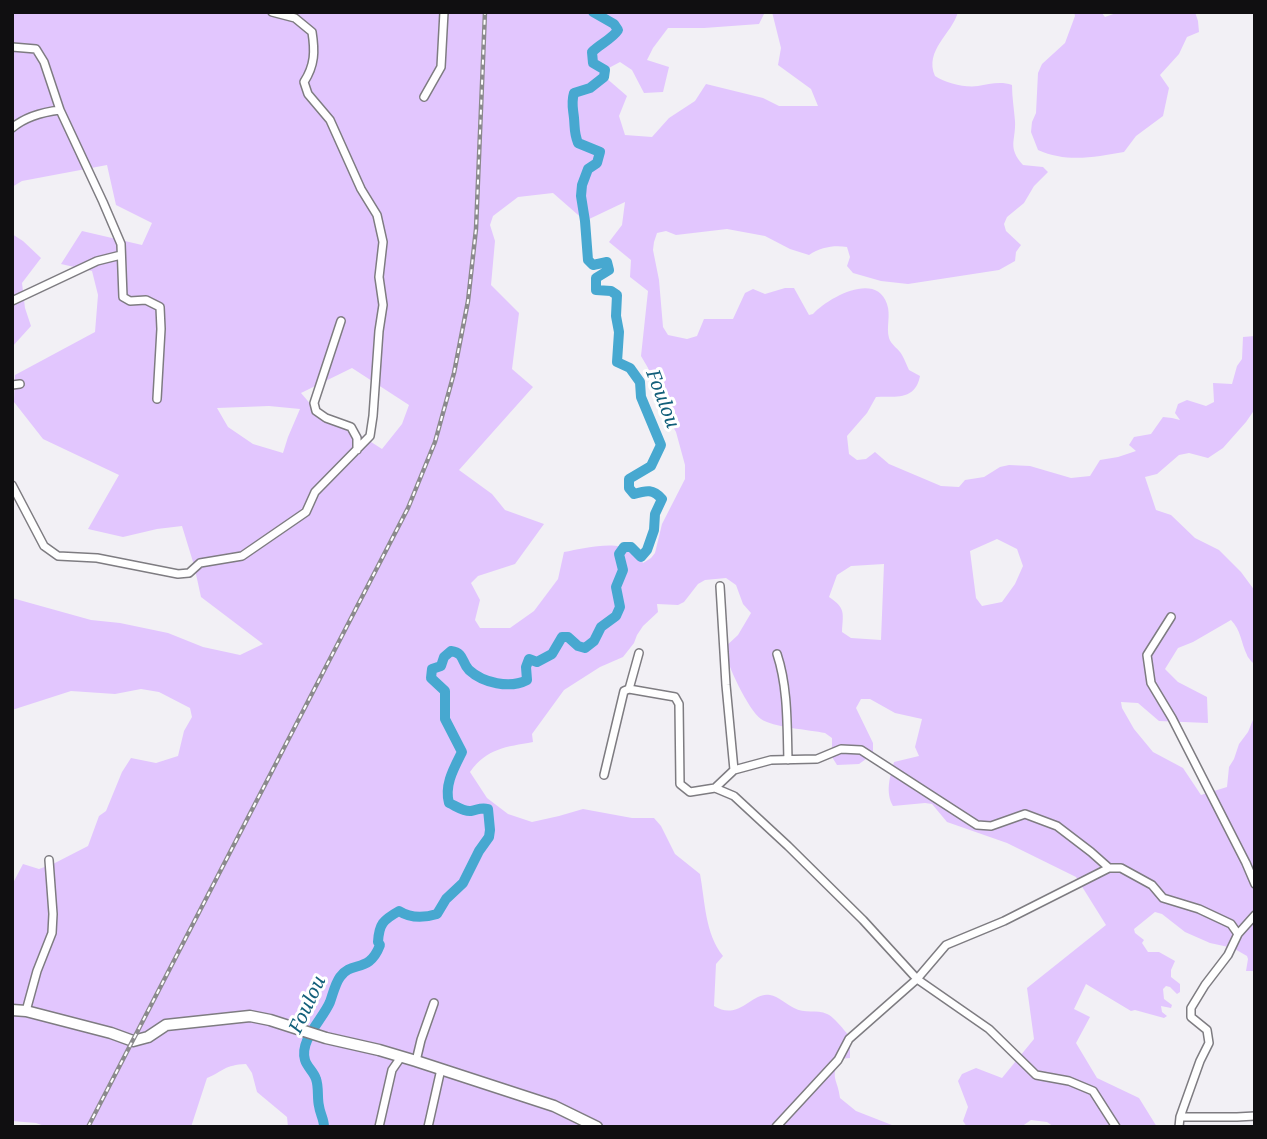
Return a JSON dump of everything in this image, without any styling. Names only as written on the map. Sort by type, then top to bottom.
[{"type":"street","points":[[12,485],[44,546],[58,556],[97,558],[178,574],[189,573],[200,562],[242,556],[306,512],[315,492],[370,436],[383,305],[379,277],[383,243],[377,215],[361,189],[330,120],[308,94],[304,82],[309,74],[315,50],[312,32],[295,18],[272,12]]},
{"type":"street","points":[[424,97],[441,67],[444,12]]},
{"type":"street","points":[[12,47],[36,49],[44,62],[60,110],[121,244],[123,297],[130,302],[146,300],[160,307],[157,400]]},
{"type":"street","points":[[12,128],[20,121],[60,110]]},
{"type":"street","points":[[12,301],[97,261],[121,256]]},
{"type":"street","points":[[341,321],[314,403],[316,411],[326,418],[351,427],[357,438],[357,450]]},
{"type":"street","points":[[720,586],[734,770]]},
{"type":"street","points":[[1171,617],[1147,655],[1151,683],[1172,718],[1255,884]]},
{"type":"street","points":[[629,689],[639,653]]},
{"type":"street","points":[[777,654],[787,714],[788,760]]},
{"type":"street","points":[[604,775],[624,691],[629,689],[676,697],[679,705],[680,784],[690,792],[715,788],[734,796],[863,920],[917,979],[989,1029],[1036,1075],[1069,1081],[1093,1091],[1116,1127]]},
{"type":"street","points":[[715,788],[734,770],[771,760],[817,759],[841,749],[861,750],[977,825],[991,826],[1025,814],[1057,826],[1109,868]]},
{"type":"street","points":[[26,1011],[37,971],[52,933],[49,860]]},
{"type":"street","points":[[776,1127],[838,1060],[849,1039],[917,979],[946,945],[1004,921],[1109,868],[1121,868],[1152,885],[1163,898],[1199,909],[1231,925],[1238,934]]},
{"type":"street","points":[[1179,1127],[1200,1061],[1209,1043],[1207,1030],[1191,1017],[1191,1008],[1238,934],[1255,915]]},
{"type":"street","points":[[416,1061],[434,1003]]},
{"type":"street","points":[[12,1010],[26,1011],[132,1041],[148,1037],[166,1025],[250,1016],[416,1061],[554,1106],[597,1127]]},
{"type":"street","points":[[379,1127],[392,1070],[401,1057]]},
{"type":"street","points":[[428,1127],[441,1069]]},
{"type":"street","points":[[1180,1117],[1255,1116]]},
{"type":"shaded area","points":[[12,12],[765,12],[759,24],[668,28],[647,60],[669,67],[663,92],[644,93],[632,70],[620,62],[605,70],[605,77],[627,96],[619,116],[625,135],[652,137],[669,118],[695,101],[706,84],[763,98],[779,106],[818,106],[811,89],[778,65],[781,48],[772,12],[958,12],[933,58],[935,76],[950,83],[967,86],[999,83],[1012,85],[1015,153],[1023,165],[1043,167],[1048,172],[1034,186],[1024,203],[1007,217],[1004,224],[1006,231],[1021,245],[1016,252],[1015,261],[999,270],[908,284],[881,281],[853,273],[847,266],[850,257],[847,247],[828,247],[809,255],[765,236],[727,229],[676,235],[666,231],[657,233],[653,250],[663,327],[668,335],[687,339],[697,336],[704,319],[733,319],[745,293],[753,289],[765,294],[794,288],[809,315],[840,295],[863,288],[873,289],[881,294],[887,304],[890,340],[901,353],[909,370],[920,376],[914,390],[904,396],[876,397],[867,413],[847,436],[849,454],[857,460],[866,459],[875,452],[889,464],[941,486],[959,487],[965,480],[984,477],[1009,465],[1030,466],[1071,478],[1090,476],[1100,460],[1136,451],[1129,445],[1134,437],[1151,434],[1163,417],[1180,420],[1175,413],[1178,404],[1187,400],[1206,406],[1214,402],[1213,383],[1232,384],[1242,359],[1243,337],[1255,336],[1255,409],[1246,422],[1223,448],[1208,458],[1189,453],[1179,455],[1157,474],[1145,477],[1156,510],[1171,515],[1195,538],[1219,550],[1255,591],[1255,665],[1247,656],[1239,632],[1231,620],[1178,648],[1165,669],[1178,682],[1207,697],[1208,723],[1159,721],[1138,703],[1121,702],[1134,729],[1153,752],[1183,768],[1201,795],[1227,787],[1229,767],[1255,715],[1255,971],[1246,971],[1247,956],[1233,948],[1210,943],[1185,932],[1162,914],[1155,912],[1134,929],[1144,940],[1142,943],[1148,952],[1159,952],[1175,961],[1171,977],[1180,984],[1180,992],[1177,994],[1166,986],[1163,989],[1164,999],[1172,1005],[1171,1008],[1161,1006],[1162,1012],[1167,1016],[1164,1018],[1131,1011],[1086,984],[1074,1009],[1090,1017],[1076,1043],[1097,1078],[1139,1098],[1157,1127],[1054,1127],[1047,1122],[1031,1120],[1021,1127],[967,1127],[963,1121],[968,1107],[958,1081],[962,1074],[976,1068],[1002,1078],[1034,1039],[1027,988],[1106,925],[1076,877],[1007,843],[947,822],[932,804],[893,806],[889,790],[894,762],[919,756],[915,747],[922,719],[895,713],[870,699],[861,699],[856,708],[873,743],[873,754],[859,764],[837,765],[832,757],[832,738],[825,733],[782,726],[761,719],[733,675],[724,648],[738,635],[751,613],[743,604],[736,585],[726,578],[705,580],[678,605],[657,604],[658,612],[643,626],[623,657],[600,667],[564,690],[532,734],[533,742],[490,753],[470,772],[487,798],[508,814],[532,822],[583,809],[632,818],[654,818],[675,854],[700,874],[709,928],[723,956],[716,964],[714,1006],[731,1010],[757,997],[770,995],[798,1010],[830,1015],[850,1037],[850,1058],[839,1059],[835,1071],[840,1098],[856,1111],[897,1127],[288,1127],[287,1117],[257,1092],[252,1073],[246,1064],[228,1067],[207,1078],[191,1127],[47,1127],[12,1121],[12,885],[23,864],[39,869],[88,846],[99,816],[106,811],[122,772],[131,758],[156,763],[178,756],[184,731],[192,717],[190,708],[159,692],[141,689],[115,694],[71,691],[12,710],[12,598],[91,620],[168,633],[203,647],[240,655],[263,644],[201,597],[182,526],[123,537],[88,529],[119,475],[43,439],[14,402],[15,375],[95,332],[98,295],[92,271],[61,264],[82,231],[142,245],[152,223],[116,205],[107,165],[22,181],[12,187]],"holes":[[[553,193],[585,221],[625,202],[622,225],[609,242],[631,260],[630,277],[648,291],[641,356],[648,368],[658,401],[676,432],[685,465],[685,479],[662,524],[655,553],[651,558],[643,563],[637,554],[619,546],[596,546],[564,552],[558,579],[534,611],[510,628],[480,628],[475,620],[480,600],[471,583],[478,576],[515,564],[544,524],[505,510],[492,494],[459,470],[533,387],[512,369],[519,313],[491,285],[495,241],[490,225],[493,216],[518,197]],[[352,368],[409,405],[402,424],[382,449],[319,414],[301,393]],[[269,406],[300,409],[283,453],[253,444],[228,427],[217,408]],[[997,539],[1017,549],[1023,566],[1015,584],[1002,602],[982,606],[976,598],[970,551]],[[884,564],[881,640],[851,638],[842,632],[842,612],[838,604],[829,597],[837,575],[851,566]]]},
{"type":"shaded area","points":[[1074,12],[1101,12],[1105,17],[1119,12],[1195,12],[1199,32],[1187,37],[1179,54],[1160,75],[1169,88],[1163,116],[1136,136],[1124,152],[1081,158],[1049,154],[1038,150],[1031,132],[1036,113],[1038,73],[1042,64],[1065,43]]},
{"type":"shaded area","points":[[12,234],[41,258],[22,283],[25,308],[31,326],[12,347]]},
{"type":"waterway","name":"Foulou","points":[[324,1127],[318,1103],[317,1082],[306,1063],[304,1052],[308,1037],[327,1009],[338,980],[345,972],[366,963],[376,954],[380,945],[379,931],[389,917],[399,911],[417,917],[437,914],[446,899],[463,883],[489,837],[488,809],[468,811],[449,803],[449,783],[462,752],[445,719],[445,691],[431,678],[432,669],[441,666],[444,657],[451,651],[459,654],[475,675],[497,683],[513,684],[527,680],[526,667],[529,659],[537,662],[552,654],[562,637],[568,637],[578,646],[585,648],[594,641],[601,627],[616,616],[620,607],[616,587],[623,570],[619,554],[624,547],[631,547],[641,557],[647,550],[654,530],[655,514],[662,499],[650,491],[634,494],[629,488],[629,479],[651,466],[661,445],[641,397],[640,382],[630,368],[617,362],[617,295],[611,291],[596,290],[596,278],[609,270],[607,262],[593,265],[588,260],[582,185],[588,169],[597,163],[600,152],[578,143],[573,100],[574,93],[590,88],[604,77],[605,70],[593,63],[592,52],[618,30],[614,24],[593,12]]},
{"type":"railway","points":[[88,1127],[408,508],[435,442],[454,373],[468,301],[476,229],[485,12]]}]
